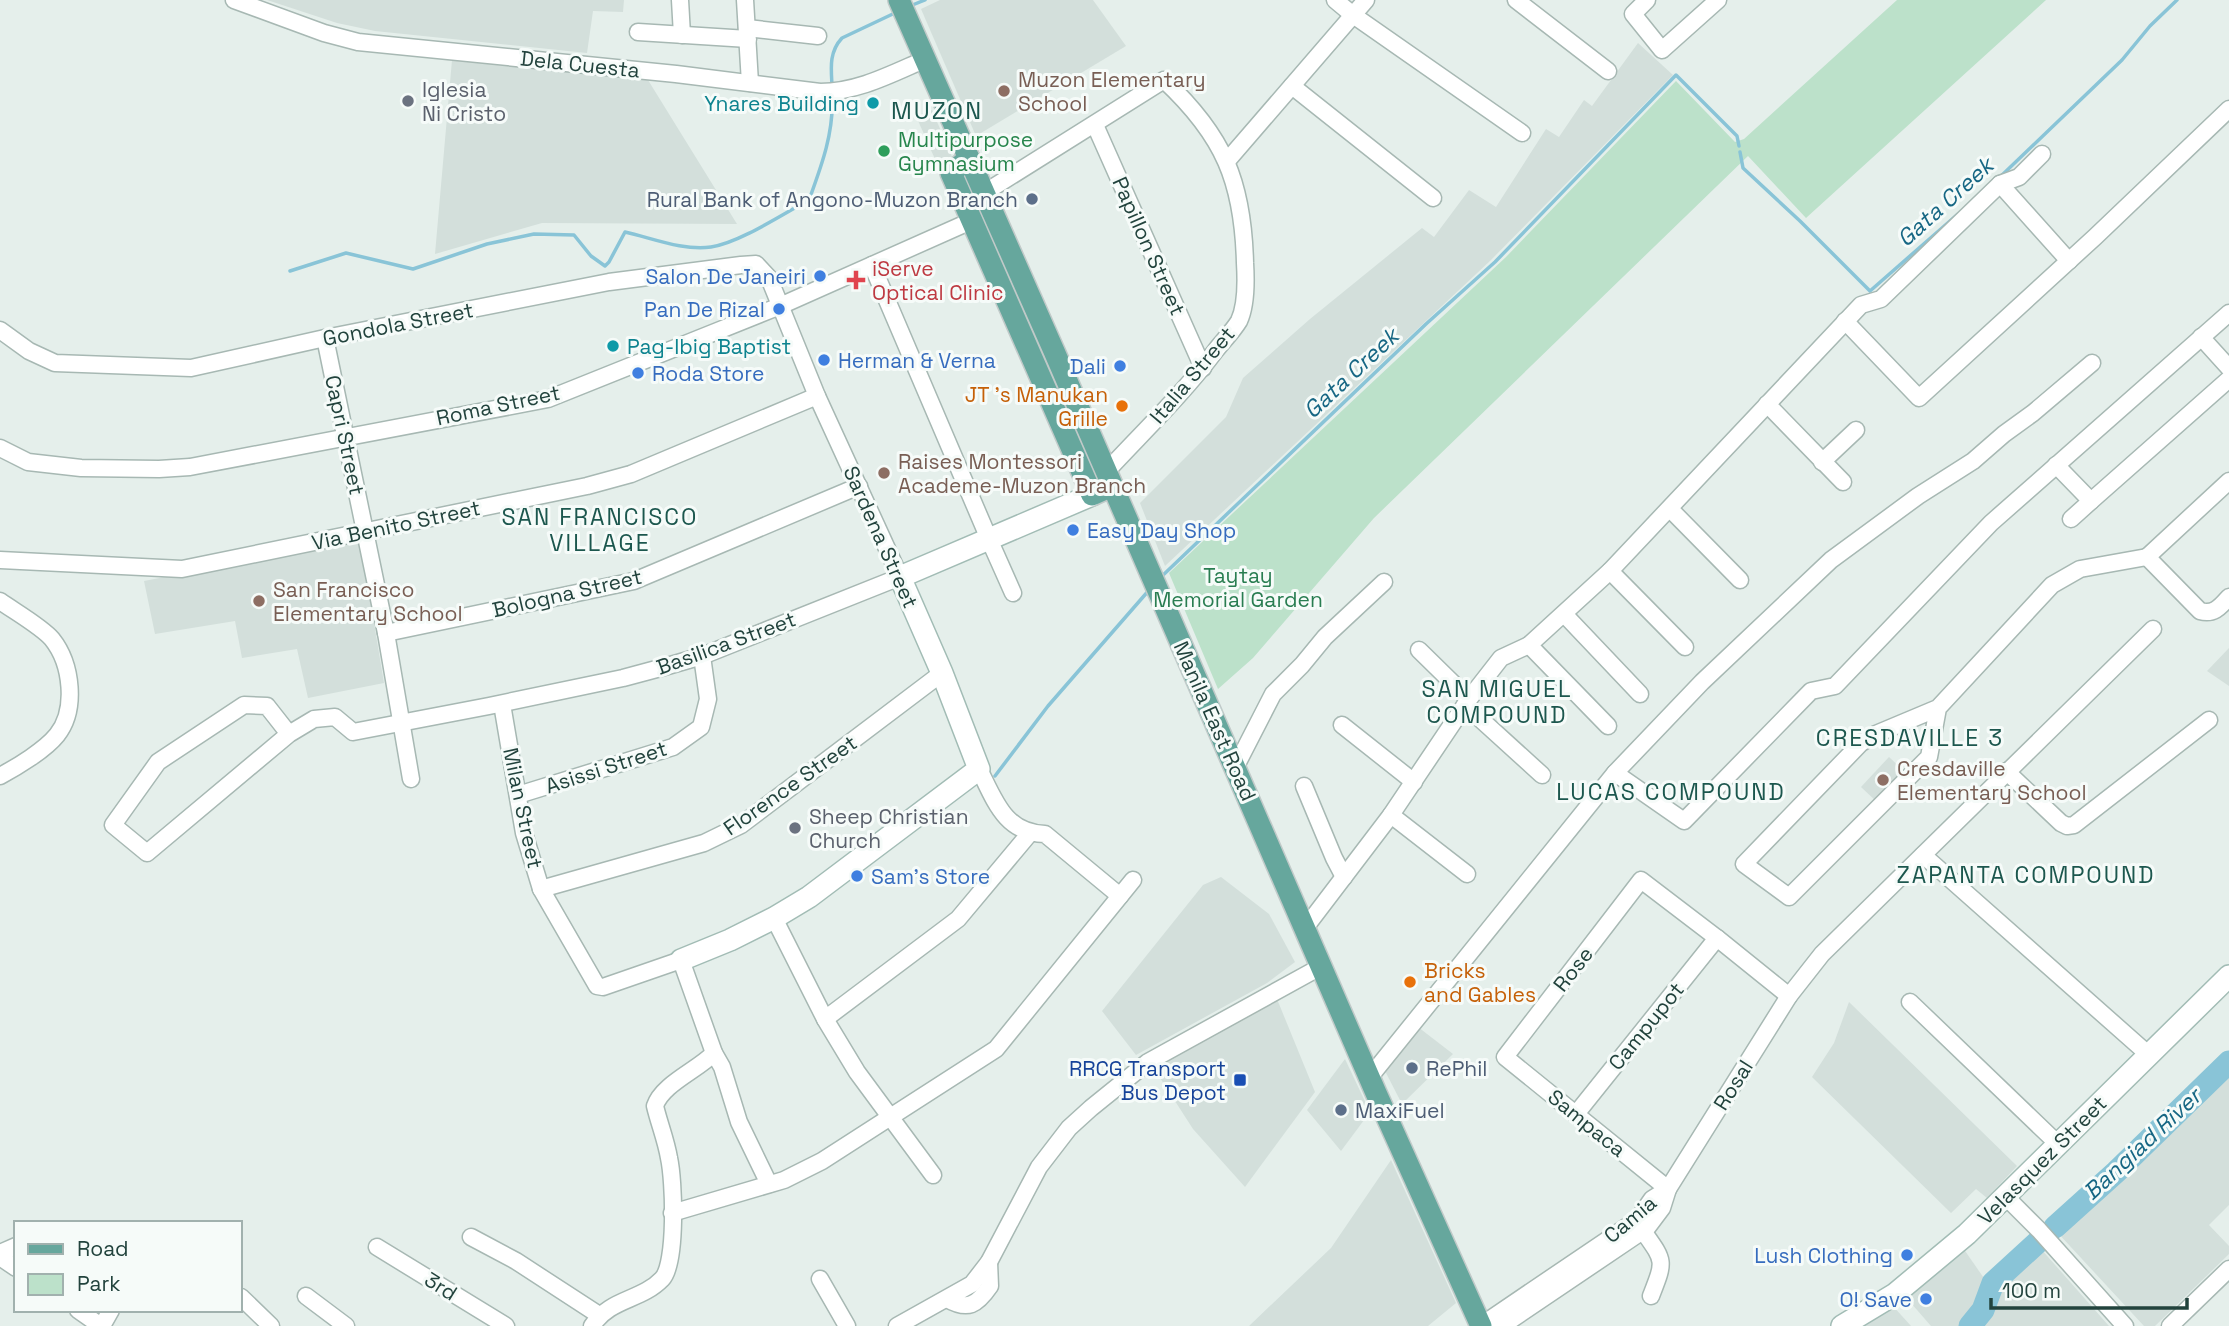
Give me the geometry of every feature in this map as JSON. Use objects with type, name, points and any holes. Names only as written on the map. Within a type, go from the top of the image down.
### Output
[{"type":"main road","name":"Manila East Road","points":[[902,8],[1054,351],[1103,485],[1155,585],[1480,1326]]},
{"type":"main road","points":[[969,158],[951,173],[1032,360],[1103,485]]},
{"type":"main road","points":[[971,221],[988,203]]},
{"type":"main road","points":[[1032,360],[1054,351]]},
{"type":"street","name":"Dela Cuesta","points":[[234,0],[324,33],[358,42],[676,74],[820,92],[838,92],[863,85],[926,59]]},
{"type":"street","points":[[680,0],[682,35]]},
{"type":"street","points":[[746,0],[750,83]]},
{"type":"street","points":[[1335,0],[1522,133]]},
{"type":"street","points":[[1227,161],[1366,0]]},
{"type":"street","points":[[1516,0],[1608,71]]},
{"type":"street","points":[[1647,0],[1633,13],[1662,50],[1718,0]]},
{"type":"street","points":[[638,32],[818,36]]},
{"type":"street","name":"Italia Street","points":[[988,203],[1095,125],[1164,80],[1214,135],[1227,161],[1237,192],[1245,244],[1246,282],[1239,320],[1203,368],[1103,485]]},
{"type":"street","points":[[1292,86],[1433,198]]},
{"type":"street","points":[[1845,321],[1919,398],[2070,261],[2229,109]]},
{"type":"street","name":"Papillon Street","points":[[1095,125],[1203,368]]},
{"type":"street","points":[[1306,928],[1391,815],[1467,702],[1501,658],[1529,645],[1610,570],[1861,305],[1881,299],[2000,184],[2019,177],[2042,154]]},
{"type":"street","points":[[2000,184],[2070,261]]},
{"type":"street","name":"Roma Street","points":[[0,448],[28,462],[81,468],[190,467],[548,398],[780,306],[971,221]]},
{"type":"street","name":"Gondola Street","points":[[0,330],[29,351],[55,363],[191,368],[325,338],[609,282],[741,264],[756,264],[769,278],[780,306]]},
{"type":"street","points":[[872,265],[1013,593]]},
{"type":"street","name":"Sardena Street","points":[[780,306],[817,396],[942,673],[979,769]]},
{"type":"street","points":[[1615,773],[1684,821],[1811,691],[1835,685],[1991,523],[2229,313]]},
{"type":"street","points":[[2202,337],[2229,368]]},
{"type":"street","name":"Capri Street","points":[[325,338],[386,633],[411,779]]},
{"type":"street","points":[[1369,1078],[1615,773],[1702,682],[1831,560],[1918,496],[1973,461],[2092,363]]},
{"type":"street","points":[[2071,519],[2229,379]]},
{"type":"street","name":"Via Benito Street","points":[[0,560],[182,569],[587,486],[631,474],[817,396]]},
{"type":"street","points":[[1767,404],[1843,482]]},
{"type":"street","points":[[1822,462],[1856,430]]},
{"type":"street","points":[[2056,465],[2091,501]]},
{"type":"street","points":[[1938,708],[1928,757],[1789,897],[1744,864],[1861,743],[1875,734],[1938,708],[2052,585],[2080,569],[2147,557],[2229,481]]},
{"type":"street","name":"Basilica Street","points":[[289,734],[314,719],[335,717],[353,732],[402,723],[623,678],[702,656],[900,578],[989,540],[1103,485]]},
{"type":"street","name":"Bologna Street","points":[[386,633],[634,580],[859,486]]},
{"type":"street","points":[[1670,509],[1741,580]]},
{"type":"street","points":[[2147,557],[2200,611],[2208,613],[2218,610],[2229,597]]},
{"type":"street","points":[[1610,570],[1685,647]]},
{"type":"street","points":[[1235,768],[1273,694],[1302,666],[1325,637],[1384,582]]},
{"type":"street","points":[[0,601],[51,637],[62,654],[68,673],[70,704],[57,734],[24,762],[1,771]]},
{"type":"street","points":[[1564,614],[1640,694]]},
{"type":"street","name":"Rosal","points":[[1668,1189],[1789,996],[1822,954],[2153,629]]},
{"type":"street","points":[[1529,645],[1608,726]]},
{"type":"street","points":[[1419,650],[1467,702],[1542,775]]},
{"type":"street","name":"Asissi Street","points":[[517,795],[673,747],[701,727],[708,699],[702,656]]},
{"type":"street","name":"Florence Street","points":[[541,889],[704,843],[741,825],[942,673]]},
{"type":"street","name":"Milan Street","points":[[502,704],[524,833],[541,889],[593,982],[603,987],[681,960]]},
{"type":"street","points":[[244,705],[267,706],[289,734],[146,853],[113,825],[158,762],[244,705]]},
{"type":"street","points":[[2006,771],[2061,823],[2074,825],[2209,720]]},
{"type":"street","points":[[1342,725],[1414,782]]},
{"type":"street","points":[[769,1184],[738,1122],[722,1067],[714,1053],[681,960],[775,918],[809,897],[979,769],[1000,812],[1030,834],[1045,834],[1120,896]]},
{"type":"street","points":[[1304,786],[1344,877]]},
{"type":"street","points":[[1391,815],[1467,874]]},
{"type":"street","points":[[825,1019],[958,919],[1030,834]]},
{"type":"street","points":[[1923,855],[2149,1055]]},
{"type":"street","points":[[672,1213],[784,1180],[822,1161],[996,1049],[1133,880]]},
{"type":"street","name":"Rose","points":[[1504,1057],[1640,880],[1717,937]]},
{"type":"street","points":[[775,918],[825,1019],[857,1073],[933,1175]]},
{"type":"street","points":[[1717,937],[1789,996]]},
{"type":"street","name":"Campupot","points":[[1576,1114],[1717,937]]},
{"type":"street","points":[[897,1326],[916,1322],[972,1284],[989,1262],[1039,1167],[1069,1128],[1091,1108],[1148,1062],[1322,965]]},
{"type":"street","name":"Velasquez Street","points":[[1842,1326],[1895,1294],[1967,1234],[2229,976]]},
{"type":"street","points":[[1910,1002],[2058,1144]]},
{"type":"street","points":[[471,1237],[516,1261],[595,1321],[616,1303],[641,1293],[663,1279],[670,1266],[673,1190],[670,1158],[655,1106],[658,1098],[704,1064],[714,1053]]},
{"type":"street","name":"Sampaca","points":[[1504,1057],[1668,1189]]},
{"type":"street","name":"Camia","points":[[1502,1326],[1643,1231],[1661,1208],[1668,1189]]},
{"type":"street","name":"Camia","points":[[1480,1326],[1638,1219],[1651,1199],[1668,1189]]},
{"type":"street","points":[[2005,1196],[2125,1326]]},
{"type":"street","points":[[1643,1231],[1661,1256],[1662,1264],[1651,1296]]},
{"type":"street","name":"3rd","points":[[377,1247],[506,1326]]},
{"type":"street","points":[[0,1255],[14,1266]]},
{"type":"street","points":[[2170,1326],[2229,1269]]},
{"type":"street","points":[[820,1279],[847,1326]]},
{"type":"street","points":[[306,1296],[346,1326]]},
{"type":"street","points":[[242,1298],[271,1326]]},
{"type":"street","points":[[81,1312],[102,1326]]},
{"type":"shaded area","points":[[267,0],[624,0],[623,12],[593,11],[587,53],[375,31],[337,23]]},
{"type":"shaded area","name":"Muzon Elementary School","points":[[940,0],[1093,0],[1126,46],[976,136],[921,9]]},
{"type":"shaded area","points":[[1638,43],[1673,75],[1491,260],[1165,566],[1140,503],[1226,417],[1243,378],[1310,319],[1422,228],[1434,237],[1469,190],[1496,207],[1546,129],[1559,137],[1584,100],[1592,106]]},
{"type":"shaded area","points":[[452,60],[648,80],[737,224],[542,223],[435,254]]},
{"type":"shaded area","points":[[932,110],[953,159],[938,166],[916,116]]},
{"type":"shaded area","name":"San Francisco Elementary School","points":[[360,539],[384,683],[308,698],[297,649],[242,658],[235,621],[155,634],[144,581]]},
{"type":"shaded area","points":[[2229,648],[2229,686],[2207,671]]},
{"type":"shaded area","name":"Cresdaville Elementary School","points":[[1889,757],[1906,773],[1877,802],[1861,787]]},
{"type":"shaded area","points":[[1221,877],[1269,914],[1295,962],[1267,983],[1136,1055],[1102,1011],[1203,885]]},
{"type":"shaded area","points":[[1277,999],[1315,1092],[1245,1187],[1193,1129],[1153,1067]]},
{"type":"shaded area","points":[[1849,1002],[2017,1166],[1987,1198],[1976,1189],[1951,1213],[1812,1077],[1834,1043]]},
{"type":"shaded area","points":[[1418,1027],[1453,1054],[1402,1104],[1384,1069]]},
{"type":"shaded area","points":[[1345,1059],[1370,1112],[1341,1151],[1307,1110]]},
{"type":"shaded area","points":[[2229,1069],[2229,1205],[2209,1225],[2229,1246],[2229,1254],[2155,1326],[2144,1326],[2057,1232]]},
{"type":"shaded area","points":[[1391,1160],[1456,1303],[1428,1326],[1249,1326],[1331,1248]]},
{"type":"shaded area","points":[[1963,1248],[1988,1284],[1977,1310],[1965,1326],[1931,1326],[1904,1295]]},
{"type":"shaded area","points":[[2041,1249],[2109,1326],[1977,1326],[1991,1309],[1998,1288]]},
{"type":"shaded area","points":[[1892,1305],[1911,1326],[1858,1326]]},
{"type":"green space","name":"Taytay Memorial Garden","points":[[1897,0],[2046,0],[1806,218],[1748,156],[1374,518],[1253,658],[1218,689],[1169,573],[1506,257],[1676,81],[1735,142],[1744,139]]},
{"type":"waterway","points":[[910,6],[925,0]]},
{"type":"waterway","name":"Gata Creek","points":[[2000,177],[2122,60],[2150,26],[2177,0]]},
{"type":"waterway","points":[[832,85],[833,55],[842,38],[897,12]]},
{"type":"waterway","name":"Gata Creek","points":[[1160,578],[1426,324],[1495,262],[1676,75],[1737,136],[1739,146]]},
{"type":"waterway","points":[[290,271],[346,253],[413,269],[487,244],[534,234],[574,235],[591,256],[605,266],[625,232],[690,247],[722,244],[747,234],[809,200],[829,137],[832,97]]},
{"type":"waterway","name":"Gata Creek","points":[[1740,152],[1743,168],[1870,291],[1958,214]]},
{"type":"waterway","name":"Gata Creek","points":[[995,776],[1048,706],[1150,589]]},
{"type":"waterway","name":"Bangiad River","points":[[2055,1227],[2229,1062]]},
{"type":"waterway","name":"Bangiad River","points":[[1970,1326],[1983,1310],[1993,1283],[2040,1240]]},
{"type":"place","name":"Muzon Elementary School","points":[[1004,91]]},
{"type":"place","name":"Iglesia Ni Cristo","points":[[408,101]]},
{"type":"place","name":"Ynares Building","points":[[873,103]]},
{"type":"place","name":"Multipurpose Gymnasium","points":[[884,151]]},
{"type":"place","name":"Rural Bank of Angono-Muzon Branch","points":[[1032,199]]},
{"type":"place","name":"Salon De Janeiri","points":[[820,276]]},
{"type":"place","name":"iServe Optical Clinic","points":[[856,280]]},
{"type":"place","name":"Pan De Rizal","points":[[779,309]]},
{"type":"place","name":"Pag-Ibig Baptist","points":[[613,346]]},
{"type":"place","name":"Herman & Verna","points":[[824,360]]},
{"type":"place","name":"Dali","points":[[1120,366]]},
{"type":"place","name":"Roda Store","points":[[638,373]]},
{"type":"place","name":"JT 's Manukan Grille","points":[[1122,406]]},
{"type":"place","name":"Raises Montessori Academe-Muzon Branch","points":[[884,473]]},
{"type":"place","name":"Easy Day Shop","points":[[1073,530]]},
{"type":"place","name":"San Francisco Elementary School","points":[[259,601]]},
{"type":"place","name":"Cresdaville Elementary School","points":[[1883,780]]},
{"type":"place","name":"Sheep Christian Church","points":[[795,828]]},
{"type":"place","name":"Sam's Store","points":[[857,876]]},
{"type":"place","name":"Bricks and Gables","points":[[1410,982]]},
{"type":"place","name":"RePhil","points":[[1412,1068]]},
{"type":"place","name":"RRCG Transport Bus Depot","points":[[1240,1080]]},
{"type":"place","name":"MaxiFuel","points":[[1341,1110]]},
{"type":"place","name":"Lush Clothing","points":[[1907,1255]]},
{"type":"place","name":"O! Save","points":[[1926,1299]]},
{"type":"district","name":"MUZON","points":[[937,110]]},
{"type":"district","name":"SAN FRANCISCO VILLAGE","points":[[600,530]]},
{"type":"district","name":"SAN MIGUEL COMPOUND","points":[[1497,702]]},
{"type":"district","name":"CRESDAVILLE 3","points":[[1910,738]]},
{"type":"district","name":"LUCAS COMPOUND","points":[[1671,792]]},
{"type":"district","name":"ZAPANTA COMPOUND","points":[[2026,875]]}]
